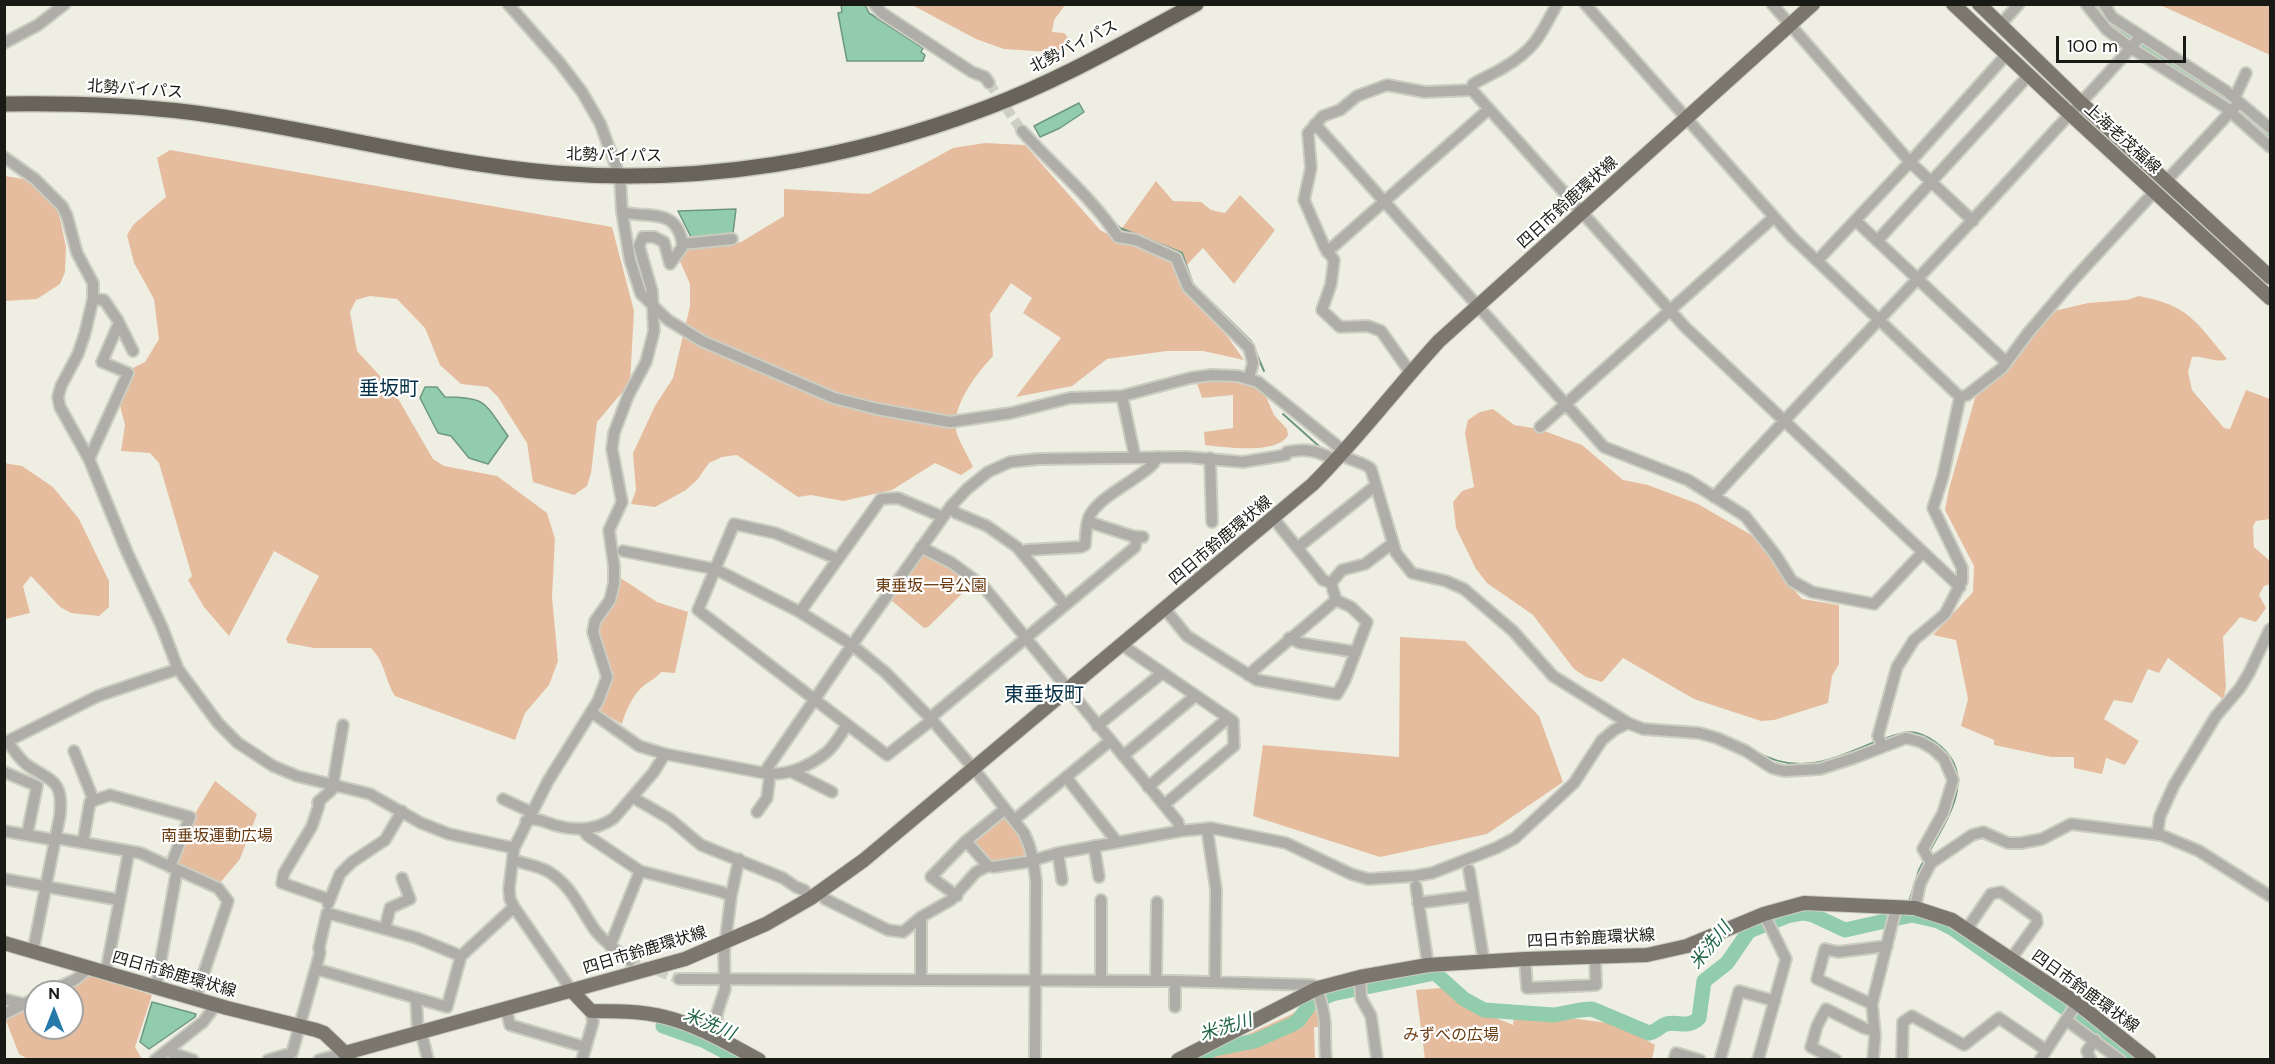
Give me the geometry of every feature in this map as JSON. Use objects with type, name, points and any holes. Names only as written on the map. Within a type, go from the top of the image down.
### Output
[{"type":"highway","name":"北勢バイパス","points":[[4,104],[96,104],[198,114],[427,156],[554,173],[620,177],[704,173],[825,156],[935,126],[988,107],[1041,84],[1196,4]]},
{"type":"main road","name":"四日市鈴鹿環状線","points":[[4,943],[216,1005],[300,1025],[324,1033],[349,1056],[419,1032],[685,959],[726,943],[818,899],[1274,519],[1341,456],[1410,372],[1439,341],[1813,4]]},
{"type":"main road","name":"上海老茂福線","points":[[1953,4],[2028,76],[2271,298]]},
{"type":"main road","name":"上海老茂福線","points":[[1979,4],[2080,102],[2271,277]]},
{"type":"main road","name":"四日市鈴鹿環状線","points":[[1178,1059],[1320,995],[1360,980],[1428,965],[1647,955],[1711,938],[1764,916],[1804,903],[1907,908],[1941,915],[1967,928],[2149,1059]]},
{"type":"main road","name":"四日市鈴鹿環状線","points":[[572,991],[591,1011]]},
{"type":"main road","points":[[591,1011],[636,1012],[667,1017],[716,1037],[759,1059]]},
{"type":"street","points":[[4,43],[38,25],[65,4]]},
{"type":"street","points":[[508,4],[560,63],[582,92],[600,123],[620,177],[622,212],[630,260],[641,294],[668,320],[702,341],[834,398],[877,409],[950,422],[1011,413],[1070,398],[1122,396],[1211,375],[1249,378],[1284,402],[1341,456],[1368,466],[1390,545],[1408,568],[1464,589],[1513,631],[1553,676],[1628,723],[1643,729],[1699,733],[1717,738],[1746,751],[1772,768],[1784,771],[1813,770],[1882,743],[1900,739],[1913,739],[1940,754],[1953,780],[1938,824],[1923,849],[1928,859]]},
{"type":"street","points":[[874,4],[882,13],[972,72],[985,77],[989,83]]},
{"type":"street","points":[[1472,90],[1473,84],[1523,55],[1541,37],[1557,4]]},
{"type":"street","points":[[1585,4],[1774,217],[1960,397]]},
{"type":"street","points":[[1772,4],[1910,161],[1973,221]]},
{"type":"street","points":[[2000,25],[2019,4]]},
{"type":"street","points":[[2086,4],[2103,26],[2131,47],[2235,105],[2271,128]]},
{"type":"street","points":[[2104,4],[2112,17],[2140,37],[2187,64],[2235,105],[2271,147]]},
{"type":"street","points":[[1714,497],[1973,221],[2140,37]]},
{"type":"street","points":[[1817,261],[2007,54]]},
{"type":"street","points":[[2166,181],[2235,105],[2246,73]]},
{"type":"street","points":[[1877,241],[2028,76]]},
{"type":"street","points":[[1410,372],[1381,332],[1368,326],[1340,327],[1323,314],[1322,306],[1331,285],[1334,260],[1327,252],[1304,200],[1311,168],[1308,133],[1323,116],[1340,110],[1357,96],[1387,85],[1425,92],[1472,90]]},
{"type":"street","points":[[1472,90],[1670,311],[1960,587]]},
{"type":"street","points":[[1327,252],[1489,109]]},
{"type":"street","points":[[1315,124],[1604,447],[1688,480],[1745,516],[1775,554],[1792,581],[1812,592],[1874,604],[1923,552]]},
{"type":"street","points":[[1022,131],[1068,175],[1118,237],[1136,240],[1176,258],[1188,287],[1249,348],[1253,363],[1249,378]]},
{"type":"street","points":[[4,157],[35,179],[62,206],[77,253],[93,283],[93,299],[78,354],[61,386],[58,397],[60,407],[89,459],[178,669],[218,723],[238,743],[254,755],[287,773],[370,794],[421,823],[449,834],[514,848]]},
{"type":"street","points":[[1960,397],[1967,395],[2002,368],[2067,287],[2155,191]]},
{"type":"street","points":[[572,991],[514,907],[509,889],[514,848],[548,781],[601,694],[606,677],[605,668],[594,640],[593,628],[614,589],[614,566],[609,530],[622,502],[612,449],[614,434],[628,396],[646,362],[654,331],[652,291],[639,246],[643,237],[654,237],[664,242],[670,264],[678,253],[680,232],[672,221],[622,212]]},
{"type":"street","points":[[1540,426],[1774,217]]},
{"type":"street","points":[[1856,221],[2006,362]]},
{"type":"street","points":[[678,253],[732,239]]},
{"type":"street","points":[[93,299],[104,300],[133,351]]},
{"type":"street","points":[[89,459],[128,373],[102,362],[119,323]]},
{"type":"street","points":[[1122,396],[1136,457]]},
{"type":"street","points":[[1882,743],[1897,667],[1914,640],[1945,614],[1962,581],[1962,568],[1933,508],[1943,476],[1960,397]]},
{"type":"street","points":[[757,812],[767,798],[767,773],[814,700],[951,506],[975,481],[1010,462],[1038,459],[1158,457],[1243,462],[1286,455],[1287,452],[1303,449],[1328,456],[1341,456]]},
{"type":"street","points":[[1022,553],[1027,550],[1085,545],[1091,512],[1128,481],[1155,463],[1158,457]]},
{"type":"street","points":[[1210,459],[1212,522]]},
{"type":"street","points":[[1297,548],[1375,486]]},
{"type":"street","points":[[800,612],[881,499],[898,498],[943,517]]},
{"type":"street","points":[[951,506],[956,513],[998,533],[1022,553],[1065,605]]},
{"type":"street","points":[[1274,519],[1323,580],[1331,583]]},
{"type":"street","points":[[838,559],[775,534],[735,524],[698,610],[887,755],[1135,547],[1140,537],[1089,522]]},
{"type":"street","points":[[1331,583],[1342,570],[1365,564],[1390,545]]},
{"type":"street","points":[[921,548],[952,563],[979,581],[1178,822],[1180,831]]},
{"type":"street","points":[[623,552],[715,569],[800,612],[852,645],[886,673],[931,719],[974,769],[1030,844],[1034,860],[1036,880],[1035,1059]]},
{"type":"street","points":[[1165,609],[1187,636],[1257,680],[1337,694],[1345,680],[1367,622],[1351,608],[1336,600],[1331,583]]},
{"type":"street","points":[[1248,675],[1336,600]]},
{"type":"street","points":[[2157,835],[2160,816],[2174,785],[2216,716],[2240,688],[2271,629]]},
{"type":"street","points":[[1289,638],[1300,643],[1356,652]]},
{"type":"street","points":[[1122,645],[1161,674],[1233,721],[1234,746],[1164,805]]},
{"type":"street","points":[[33,951],[60,808],[57,787],[47,776],[23,761],[6,742],[98,696],[178,669]]},
{"type":"street","points":[[1097,726],[1161,674]]},
{"type":"street","points":[[1123,756],[1195,696]]},
{"type":"street","points":[[591,712],[639,746],[665,754],[767,773],[792,772],[826,753],[847,725]]},
{"type":"street","points":[[1148,786],[1228,718]]},
{"type":"street","points":[[632,797],[670,819],[701,845],[783,878],[818,899],[893,932],[903,932],[921,917],[957,896],[976,872],[988,866],[1034,860],[1058,853],[1180,831],[1207,829],[1248,834],[1286,843],[1351,874],[1368,879],[1432,873],[1496,848],[1515,838],[1574,783],[1602,740],[1614,730],[1628,723]]},
{"type":"street","points":[[328,899],[282,883],[284,873],[312,826],[318,802],[335,785],[338,746],[343,726]]},
{"type":"street","points":[[1014,820],[1110,741]]},
{"type":"street","points":[[74,752],[94,801]]},
{"type":"street","points":[[503,799],[529,816],[561,827],[582,829],[607,823],[632,797],[665,754]]},
{"type":"street","points":[[4,772],[37,786],[27,835]]},
{"type":"street","points":[[792,772],[832,792]]},
{"type":"street","points":[[1065,777],[1117,842]]},
{"type":"street","points":[[83,842],[90,802],[110,795],[189,817],[174,869],[156,987]]},
{"type":"street","points":[[957,896],[931,877],[966,841],[1005,809]]},
{"type":"street","points":[[268,1059],[292,1053],[316,969],[328,899],[340,874],[352,861],[385,840],[402,811]]},
{"type":"street","points":[[1873,1059],[1872,1004],[1892,926],[1907,908],[1920,884],[1928,859],[1972,835],[1983,832],[2013,844],[2042,838],[2071,824],[2157,835],[2199,851],[2271,896]]},
{"type":"street","points":[[582,829],[588,836],[640,871],[731,896]]},
{"type":"street","points":[[1207,829],[1216,889],[1215,982]]},
{"type":"street","points":[[4,831],[140,853],[218,888],[228,902],[195,999]]},
{"type":"street","points":[[966,841],[988,866]]},
{"type":"street","points":[[1094,846],[1100,877]]},
{"type":"street","points":[[106,972],[129,851]]},
{"type":"street","points":[[1058,853],[1062,880]]},
{"type":"street","points":[[513,860],[546,870],[561,881],[595,929],[610,946],[630,960]]},
{"type":"street","points":[[716,1037],[717,1013],[725,989],[724,953],[731,896],[739,860]]},
{"type":"street","points":[[1469,870],[1484,962]]},
{"type":"street","points":[[610,946],[640,871]]},
{"type":"street","points":[[385,929],[390,908],[410,899],[402,878]]},
{"type":"street","points":[[4,879],[120,900]]},
{"type":"street","points":[[1416,886],[1428,965]]},
{"type":"street","points":[[1967,928],[1991,894],[2001,892],[2036,917],[2037,923],[2011,959]]},
{"type":"street","points":[[1418,903],[1473,896]]},
{"type":"street","points":[[1101,900],[1101,981]]},
{"type":"street","points":[[1156,902],[1156,981]]},
{"type":"street","points":[[316,969],[447,1007],[461,956],[514,907]]},
{"type":"street","points":[[327,913],[417,938],[461,956]]},
{"type":"street","points":[[1758,1059],[1786,959],[1764,916]]},
{"type":"street","points":[[921,917],[921,980]]},
{"type":"street","points":[[1872,1004],[1817,979],[1825,950],[1838,952],[1887,946]]},
{"type":"street","points":[[1525,959],[1527,988],[1596,985],[1595,957]]},
{"type":"street","points":[[74,980],[89,968]]},
{"type":"street","points":[[679,979],[1156,981],[1175,985],[1215,982],[1312,985],[1320,995],[1325,1027],[1323,1038],[1326,1059]]},
{"type":"street","points":[[1360,980],[1361,998],[1371,1016],[1377,1059]]},
{"type":"street","points":[[1175,985],[1175,1007]]},
{"type":"street","points":[[1720,1059],[1739,991],[1774,1001]]},
{"type":"street","points":[[417,998],[419,1032],[428,1059]]},
{"type":"street","points":[[4,999],[24,1004]]},
{"type":"street","points":[[4,1014],[24,1004]]},
{"type":"street","points":[[155,1059],[203,1022],[216,1005]]},
{"type":"street","points":[[1902,1059],[1903,1022],[1912,1016],[1964,1045],[1999,1018],[2043,1055],[2076,1005]]},
{"type":"street","points":[[506,1008],[510,1025],[585,1047]]},
{"type":"street","points":[[1836,1059],[1811,1047],[1817,1026],[1826,1009],[1874,1031]]},
{"type":"street","points":[[582,1059],[593,1022],[591,1011]]},
{"type":"street","points":[[2066,1019],[2121,1059]]},
{"type":"street","points":[[2091,1059],[2086,1051],[2095,1040]]},
{"type":"street","points":[[166,1051],[193,1059]]},
{"type":"street","points":[[1674,1059],[1676,1053],[1700,1059]]},
{"type":"street","points":[[319,1059],[349,1056]]},
{"type":"green space","points":[[912,5],[1065,5],[1054,20],[1052,32],[1064,33],[1072,42],[1064,53],[1004,49],[976,39]]},
{"type":"green space","points":[[2160,5],[2270,5],[2270,55]]},
{"type":"green space","points":[[985,143],[1025,145],[1100,230],[1115,238],[1156,181],[1173,201],[1201,202],[1211,210],[1225,213],[1240,195],[1275,230],[1234,284],[1203,248],[1181,271],[1244,360],[1203,351],[1167,351],[1107,359],[1072,386],[1016,397],[1061,338],[1023,313],[1032,298],[1011,283],[990,314],[993,356],[972,381],[957,413],[957,434],[973,467],[961,475],[935,463],[892,490],[843,501],[811,495],[798,497],[737,455],[722,457],[709,463],[697,480],[686,490],[655,507],[631,504],[636,490],[633,453],[655,406],[673,378],[690,306],[690,284],[679,259],[687,247],[741,242],[784,216],[784,189],[869,194],[953,148]]},
{"type":"green space","points":[[170,150],[612,227],[634,311],[630,383],[597,422],[591,473],[587,486],[574,495],[533,482],[527,443],[498,397],[488,387],[461,384],[440,365],[425,328],[397,299],[370,296],[356,300],[350,312],[357,351],[393,390],[433,459],[444,466],[497,476],[547,513],[555,539],[552,597],[558,661],[549,685],[525,713],[515,740],[395,696],[380,660],[371,648],[314,648],[288,643],[286,639],[319,576],[274,551],[229,636],[204,607],[188,580],[192,576],[159,463],[150,453],[121,451],[125,425],[115,386],[121,374],[145,362],[159,339],[154,299],[134,263],[127,235],[134,224],[166,197],[157,158]]},
{"type":"green space","points":[[5,176],[29,180],[58,209],[66,247],[65,272],[60,284],[37,299],[5,301]]},
{"type":"green space","points":[[2139,296],[2170,305],[2190,317],[2227,359],[2219,361],[2192,357],[2188,372],[2192,390],[2224,428],[2230,429],[2246,390],[2270,399],[2270,519],[2256,521],[2253,526],[2254,547],[2270,561],[2270,584],[2264,586],[2259,595],[2266,608],[2256,622],[2240,617],[2223,637],[2226,688],[2223,699],[2168,658],[2159,673],[2148,669],[2132,703],[2114,700],[2104,719],[2139,741],[2125,765],[2106,758],[2102,774],[2074,768],[2074,757],[2051,757],[1994,745],[1994,740],[1961,726],[1968,699],[1956,640],[1933,635],[1973,592],[1974,566],[1945,510],[1975,398],[2006,368],[2050,312],[2088,303],[2127,300]]},
{"type":"green space","points":[[1227,380],[1244,385],[1261,385],[1274,415],[1287,429],[1288,435],[1282,441],[1274,445],[1250,448],[1205,445],[1204,432],[1233,428],[1233,395],[1202,398],[1197,383]]},
{"type":"green space","points":[[1493,409],[1514,425],[1539,429],[1582,445],[1623,480],[1648,485],[1698,504],[1765,543],[1785,579],[1802,599],[1839,605],[1839,664],[1832,676],[1828,703],[1774,720],[1761,721],[1694,699],[1623,658],[1602,682],[1586,677],[1574,669],[1533,615],[1487,583],[1476,569],[1456,528],[1453,502],[1462,491],[1474,487],[1465,433],[1468,420],[1480,412]]},
{"type":"green space","points":[[4,463],[22,466],[53,487],[79,519],[109,581],[109,607],[99,616],[71,613],[60,607],[31,576],[23,586],[30,613],[5,619]]},
{"type":"green space","name":"東垂坂一号公園","points":[[925,553],[972,581],[971,585],[928,627],[924,628],[891,600],[891,596],[921,554]]},
{"type":"green space","points":[[619,577],[657,602],[688,612],[675,673],[661,672],[641,688],[629,705],[622,724],[600,711],[612,673],[599,643],[599,627],[602,617],[616,599]]},
{"type":"green space","points":[[1400,637],[1465,641],[1539,716],[1563,782],[1487,834],[1380,857],[1253,816],[1263,745],[1399,757]]},
{"type":"green space","name":"南垂坂運動広場","points":[[215,781],[257,814],[240,859],[219,884],[179,866],[177,859],[194,815]]},
{"type":"green space","points":[[1001,816],[1006,816],[1020,835],[1027,855],[1025,859],[993,864],[972,843],[973,839]]},
{"type":"green space","points":[[91,976],[152,995],[135,1047],[142,1059],[28,1059],[19,1054],[5,1018],[24,1009],[24,1040],[84,1040],[83,980]]},
{"type":"green space","name":"みずべの広場","points":[[1441,988],[1484,1013],[1513,1025],[1514,1016],[1577,1019],[1640,1027],[1639,1036],[1655,1045],[1652,1059],[1425,1059],[1416,990]]},
{"type":"green space","points":[[1306,1000],[1313,1011],[1321,1011],[1323,1027],[1314,1027],[1315,1059],[1185,1060],[1212,1046],[1240,1038],[1292,1014]]},
{"type":"shaded area","points":[[841,5],[865,5],[869,13],[923,48],[921,52],[925,55],[923,61],[847,61],[838,13],[842,12]]},
{"type":"shaded area","points":[[1079,103],[1084,112],[1060,128],[1040,137],[1034,126]]},
{"type":"shaded area","points":[[736,209],[733,233],[691,237],[678,211]]},
{"type":"shaded area","points":[[425,387],[437,387],[445,397],[470,398],[484,404],[489,409],[508,436],[488,464],[469,458],[451,436],[438,433],[420,398]]},
{"type":"shaded area","points":[[152,1002],[196,1014],[195,1017],[149,1049],[140,1042]]},
{"type":"waterway","points":[[2096,4],[2112,28],[2231,104],[2270,138]]},
{"type":"waterway","points":[[1049,152],[1085,188]]},
{"type":"waterway","points":[[1114,222],[1120,228],[1137,235]]},
{"type":"waterway","points":[[1143,237],[1182,253],[1193,284],[1251,341],[1264,371]]},
{"type":"waterway","points":[[1283,414],[1321,448]]},
{"type":"waterway","points":[[1380,516],[1385,534]]},
{"type":"waterway","points":[[1427,571],[1447,576]]},
{"type":"waterway","points":[[1641,723],[1656,725]]},
{"type":"waterway","points":[[1884,739],[1910,732],[1922,734],[1948,754],[1955,767],[1958,781],[1956,795],[1945,824],[1929,852]]},
{"type":"waterway","points":[[1721,734],[1743,744]]},
{"type":"waterway","points":[[1753,750],[1785,763],[1800,764],[1829,760],[1875,742]]},
{"type":"waterway","points":[[1909,902],[1925,859]]},
{"type":"waterway","name":"米洗川","points":[[1198,1057],[1214,1049],[1255,1041],[1291,1025],[1298,1021],[1311,1003],[1332,994],[1435,973],[1464,999],[1484,1010],[1554,1015],[1592,1009],[1649,1033],[1666,1024],[1687,1024],[1699,1018],[1704,981],[1727,963],[1749,931],[1787,916],[1803,913],[1813,915],[1845,930],[1912,915],[1938,921],[1952,928],[2107,1038],[2133,1060]]},
{"type":"waterway","points":[[1046,986],[1172,987]]},
{"type":"waterway","points":[[1177,987],[1202,987]]},
{"type":"waterway","name":"米洗川","points":[[663,1026],[705,1041],[741,1060]]},
{"type":"tunnel","points":[[989,83],[1022,131]]},
{"type":"tunnel","points":[[630,961],[679,979]]},
{"type":"district","name":"垂坂町","points":[[389,390]]},
{"type":"district","name":"東垂坂町","points":[[1044,696]]}]
